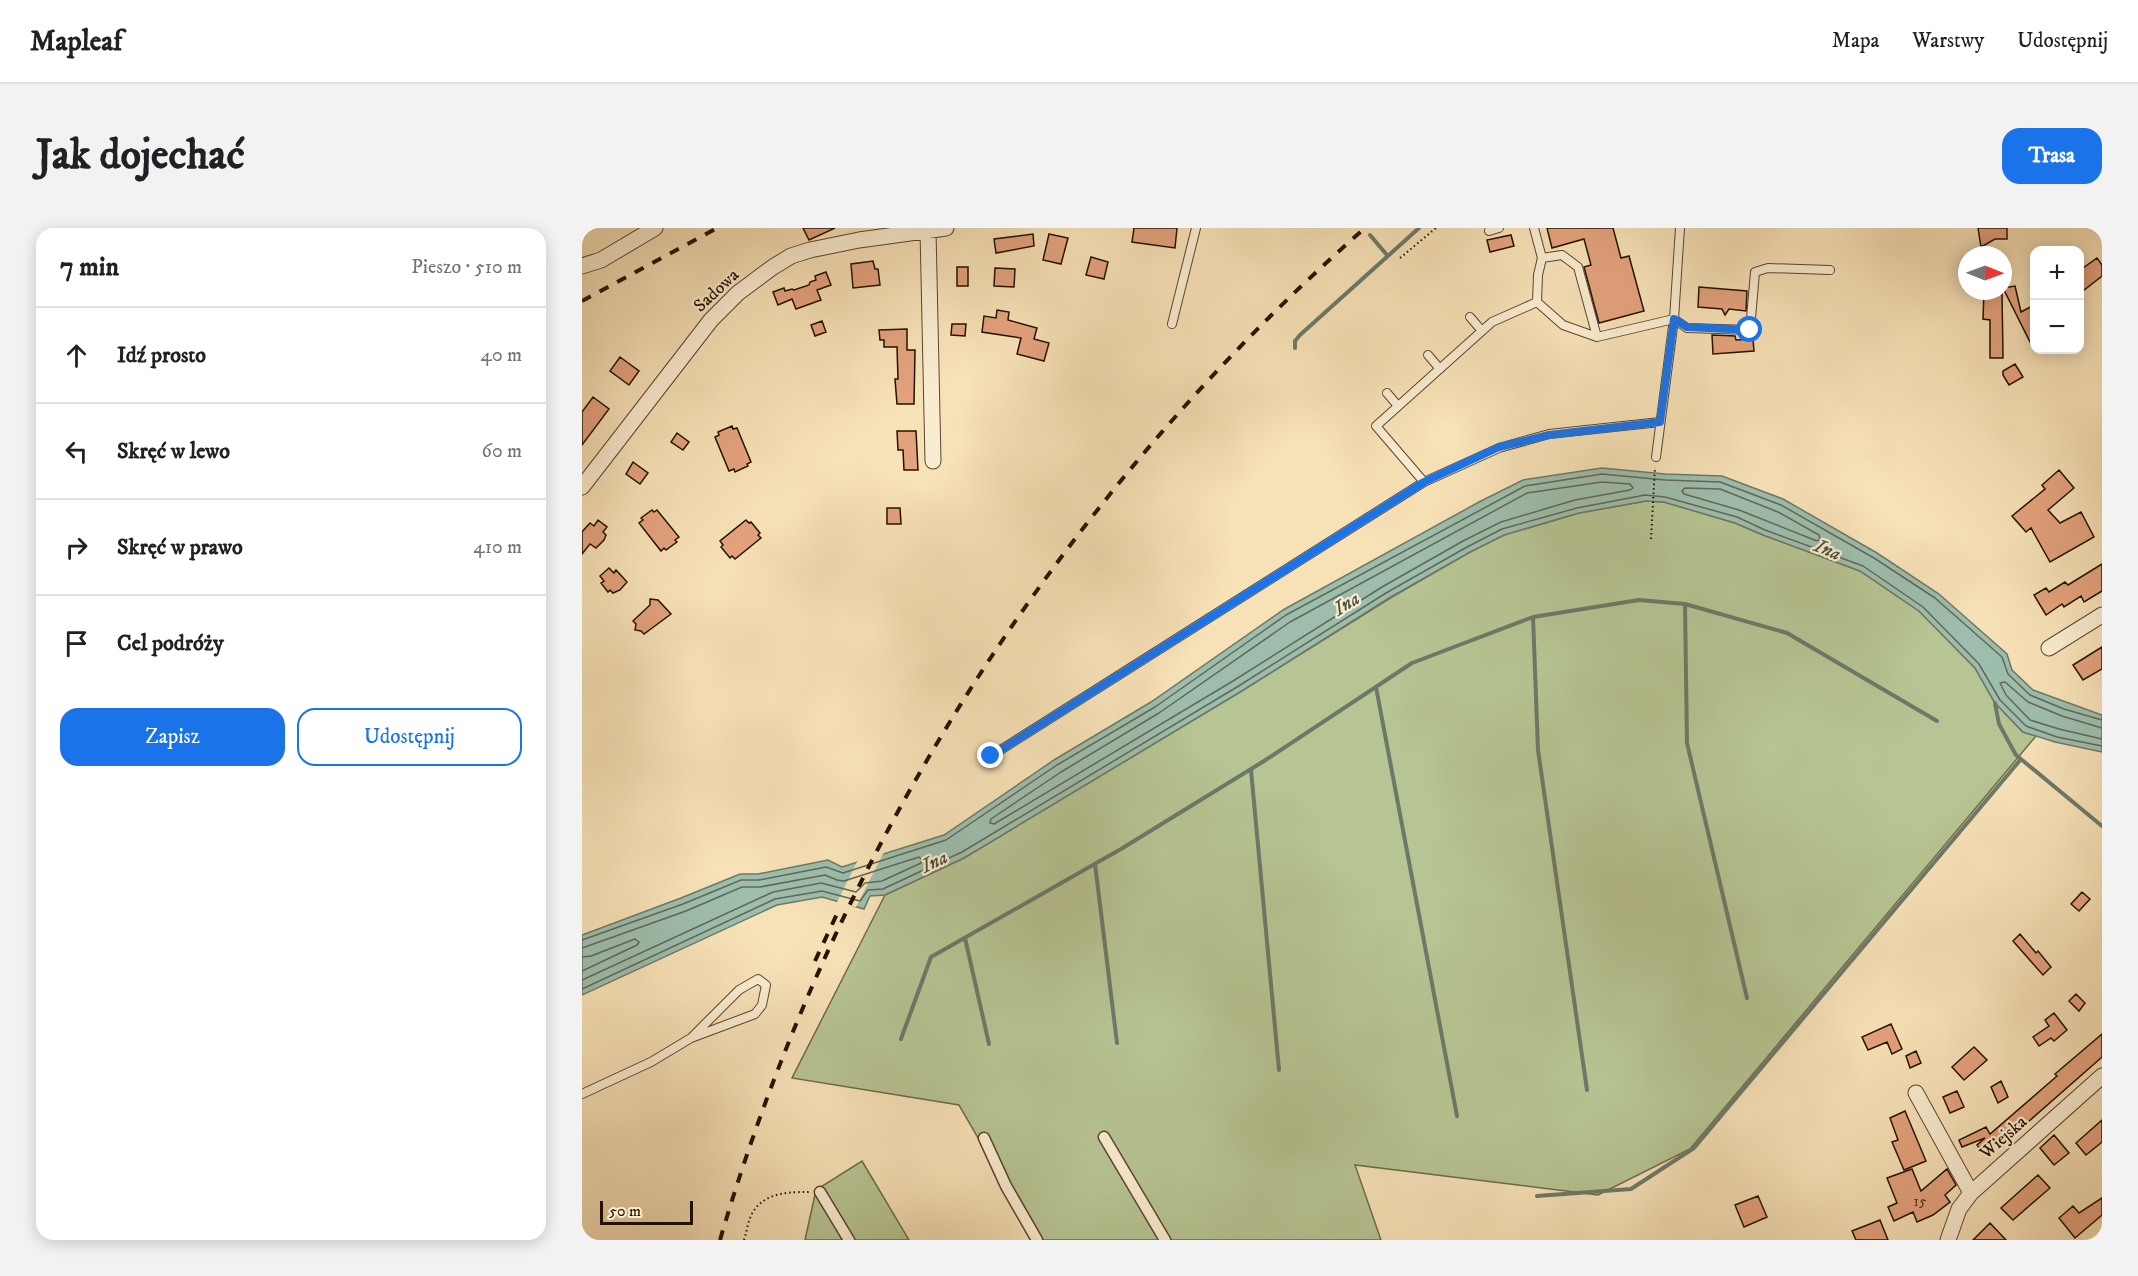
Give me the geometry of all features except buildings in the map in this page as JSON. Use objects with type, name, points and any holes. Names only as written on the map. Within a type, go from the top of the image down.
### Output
[{"type":"street","points":[[582,266],[601,260],[655,228]]},
{"type":"street","name":"Sadowa","points":[[582,487],[711,320],[738,293],[772,267],[791,256],[810,250],[859,240],[946,228]]},
{"type":"street","points":[[928,230],[933,461]]},
{"type":"street","points":[[2049,648],[2102,615]]},
{"type":"street","name":"Wiejska","points":[[1951,1237],[1959,1209],[1971,1192],[2102,1076]]},
{"type":"street","points":[[1916,1093],[1971,1192]]},
{"type":"street","points":[[1104,1137],[1165,1240]]},
{"type":"street","points":[[984,1138],[1006,1186],[1037,1240]]},
{"type":"street","points":[[820,1192],[849,1240]]},
{"type":"lane","points":[[1172,324],[1196,228]]},
{"type":"lane","points":[[1489,231],[1499,228]]},
{"type":"lane","points":[[1534,228],[1542,258],[1538,275],[1538,302],[1563,325],[1597,337],[1674,319],[1687,327],[1750,330],[1755,272],[1768,268],[1830,270]]},
{"type":"lane","points":[[1656,457],[1674,319],[1680,228]]},
{"type":"lane","points":[[1542,258],[1562,255],[1578,267],[1597,337]]},
{"type":"lane","points":[[1424,482],[1376,426],[1492,322],[1538,302]]},
{"type":"lane","points":[[1470,317],[1482,331]]},
{"type":"lane","points":[[1428,355],[1440,369]]},
{"type":"lane","points":[[1387,393],[1398,406]]},
{"type":"lane","points":[[991,756],[1424,482],[1499,447],[1549,435],[1660,422]]},
{"type":"lane","points":[[582,1094],[651,1062],[692,1038],[755,1014],[762,1005],[766,985],[758,979],[739,990],[692,1038]]},
{"type":"path","points":[[1400,258],[1436,228]]},
{"type":"path","points":[[1651,539],[1656,457]]},
{"type":"path","points":[[744,1240],[752,1213],[761,1203],[776,1195],[820,1192]]},
{"type":"green space","points":[[1646,501],[1664,502],[1735,523],[1860,571],[1919,611],[1975,668],[1995,703],[2023,732],[2036,736],[1690,1149],[1598,1195],[1355,1165],[1381,1240],[1037,1240],[959,1105],[792,1078],[885,895],[964,858],[1240,692],[1392,597],[1470,552],[1504,535],[1579,513]]},
{"type":"green space","points":[[862,1161],[909,1240],[805,1240],[816,1190]]},
{"type":"water","name":"Ina","points":[[1602,468],[1722,476],[1783,499],[1877,553],[1939,594],[2007,654],[2012,670],[2033,690],[2102,715],[2102,752],[2055,742],[2023,732],[1995,703],[1975,668],[1919,611],[1860,571],[1735,523],[1664,502],[1646,501],[1579,513],[1504,535],[1470,552],[1389,598],[1240,692],[964,858],[885,895],[870,896],[864,909],[822,897],[777,905],[582,995],[582,935],[740,874],[758,874],[828,860],[842,867],[944,835],[1054,760],[1151,702],[1283,610],[1523,480]]},
{"type":"pier","points":[[884,852],[856,907],[836,904],[858,860]]},
{"type":"waterway","points":[[1295,348],[1295,341],[1300,335],[1419,228]]},
{"type":"waterway","points":[[1370,235],[1387,255]]},
{"type":"waterway","points":[[901,1039],[931,957],[1121,849],[1264,761],[1412,663],[1533,617],[1639,600],[1685,604],[1787,633],[1937,721]]},
{"type":"waterway","points":[[1685,604],[1687,743],[1747,998]]},
{"type":"waterway","points":[[1533,617],[1538,750],[1587,1090]]},
{"type":"waterway","points":[[1376,687],[1457,1116]]},
{"type":"waterway","points":[[1995,703],[1999,724],[2016,755],[2102,826]]},
{"type":"waterway","points":[[1537,1196],[1631,1189],[1694,1148],[2021,759]]},
{"type":"waterway","points":[[1251,770],[1279,1070]]},
{"type":"waterway","points":[[1095,864],[1117,1043]]},
{"type":"waterway","points":[[965,938],[989,1044]]},
{"type":"railway","points":[[582,301],[717,228]]},
{"type":"railway","points":[[720,1240],[768,1096],[826,955],[894,819],[971,688],[1057,563],[1152,444],[1254,332],[1365,228]]},
{"type":"railway","points":[[815,961],[837,914]]},
{"type":"route","points":[[991,756],[1424,482],[1499,447],[1549,435],[1660,422],[1674,319],[1687,327],[1750,330]]}]
